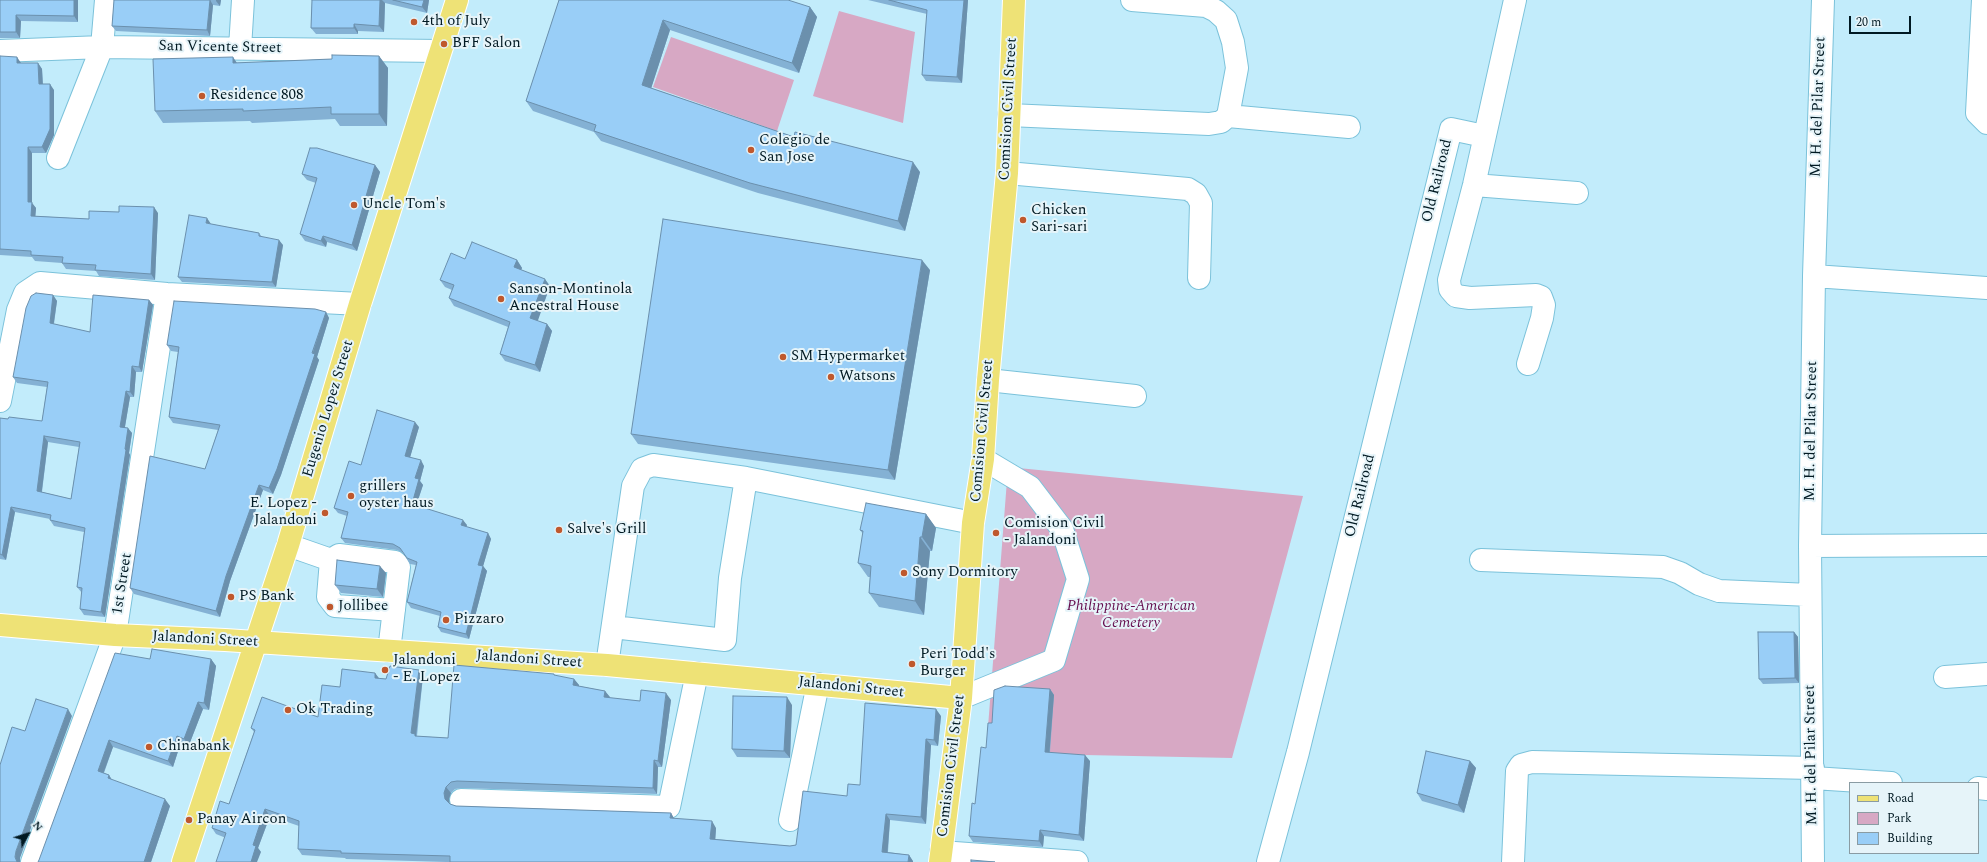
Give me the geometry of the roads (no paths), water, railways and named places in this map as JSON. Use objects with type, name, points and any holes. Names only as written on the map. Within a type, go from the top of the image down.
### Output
[{"type":"main road","name":"Eugenio Lopez Street","points":[[183,862],[254,643],[288,545],[360,304],[457,0]]},
{"type":"main road","name":"Comision Civil Street","points":[[941,857],[961,698],[973,523],[983,459],[988,380],[1007,173],[1014,0]]},
{"type":"main road","name":"Jalandoni Street","points":[[0,625],[115,635],[607,665],[961,698]]},
{"type":"street","points":[[58,158],[102,47],[106,0]]},
{"type":"street","points":[[240,48],[243,0]]},
{"type":"street","points":[[1009,115],[1209,124],[1221,122],[1228,116],[1236,68],[1233,42],[1226,20],[1216,11],[1206,6],[1132,0]]},
{"type":"street","points":[[1515,0],[1474,185],[1449,280],[1450,289],[1456,296],[1470,298],[1536,294],[1541,297],[1544,305],[1542,318],[1528,364]]},
{"type":"street","name":"M. H. del Pilar Street","points":[[1813,862],[1810,546],[1814,276],[1823,0]]},
{"type":"street","points":[[1983,0],[1977,113],[1987,123]]},
{"type":"street","name":"San Vicente Street","points":[[0,51],[102,47],[440,51]]},
{"type":"street","points":[[1228,116],[1349,127]]},
{"type":"street","name":"Old Railroad","points":[[1268,862],[1298,752],[1451,129],[1484,136]]},
{"type":"street","points":[[1007,173],[1188,189],[1196,194],[1201,203],[1200,278]]},
{"type":"street","points":[[1474,185],[1577,193]]},
{"type":"street","points":[[1814,276],[1987,288]]},
{"type":"street","points":[[0,401],[18,310],[25,293],[40,283],[167,294],[360,304]]},
{"type":"street","name":"1st Street","points":[[32,862],[115,635],[167,294]]},
{"type":"street","points":[[988,380],[1135,396]]},
{"type":"street","points":[[961,698],[1054,660],[1078,579],[1062,529],[1030,487],[983,459]]},
{"type":"street","points":[[607,665],[633,486],[642,469],[653,465],[746,478],[973,523]]},
{"type":"street","points":[[613,627],[725,640],[730,578],[746,478]]},
{"type":"street","points":[[288,545],[331,560]]},
{"type":"street","points":[[1810,546],[1987,545]]},
{"type":"street","points":[[389,651],[394,610],[399,568],[398,564],[394,562],[339,554],[331,560],[328,597],[334,606],[394,610]]},
{"type":"street","points":[[1481,560],[1663,567],[1680,573],[1699,584],[1719,591],[1810,595]]},
{"type":"street","points":[[461,800],[669,807],[697,673]]},
{"type":"street","points":[[1945,677],[1987,674]]},
{"type":"street","points":[[790,820],[818,684]]},
{"type":"street","points":[[1513,862],[1517,771],[1521,765],[1532,762],[1813,773],[1883,782]]},
{"type":"street","points":[[941,857],[1077,862]]},
{"type":"place","name":"4th of July","points":[[414,22]]},
{"type":"place","name":"BFF Salon","points":[[444,44]]},
{"type":"place","name":"Residence 808","points":[[202,96]]},
{"type":"place","name":"Colegio de San Jose","points":[[751,150]]},
{"type":"place","name":"Uncle Tom's","points":[[354,205]]},
{"type":"place","name":"Chicken Sari-sari","points":[[1023,220]]},
{"type":"place","name":"Sanson-Montinola Ancestral House","points":[[501,299]]},
{"type":"place","name":"SM Hypermarket","points":[[783,357]]},
{"type":"place","name":"Watsons","points":[[831,377]]},
{"type":"place","name":"grillers oyster haus","points":[[351,496]]},
{"type":"place","name":"E. Lopez - Jalandoni","points":[[325,513]]},
{"type":"place","name":"Salve's Grill","points":[[559,530]]},
{"type":"place","name":"Comision Civil - Jalandoni","points":[[996,533]]},
{"type":"place","name":"Sony Dormitory","points":[[904,573]]},
{"type":"place","name":"PS Bank","points":[[231,597]]},
{"type":"place","name":"Jollibee","points":[[330,607]]},
{"type":"place","name":"Pizzaro","points":[[446,620]]},
{"type":"place","name":"Peri Todd's Burger","points":[[912,664]]},
{"type":"place","name":"Jalandoni - E. Lopez","points":[[385,670]]},
{"type":"place","name":"Ok Trading","points":[[288,710]]},
{"type":"place","name":"Chinabank","points":[[149,747]]},
{"type":"place","name":"Panay Aircon","points":[[189,820]]},
{"type":"park label","name":"Philippine-American Cemetery","points":[[1131,616]]}]
